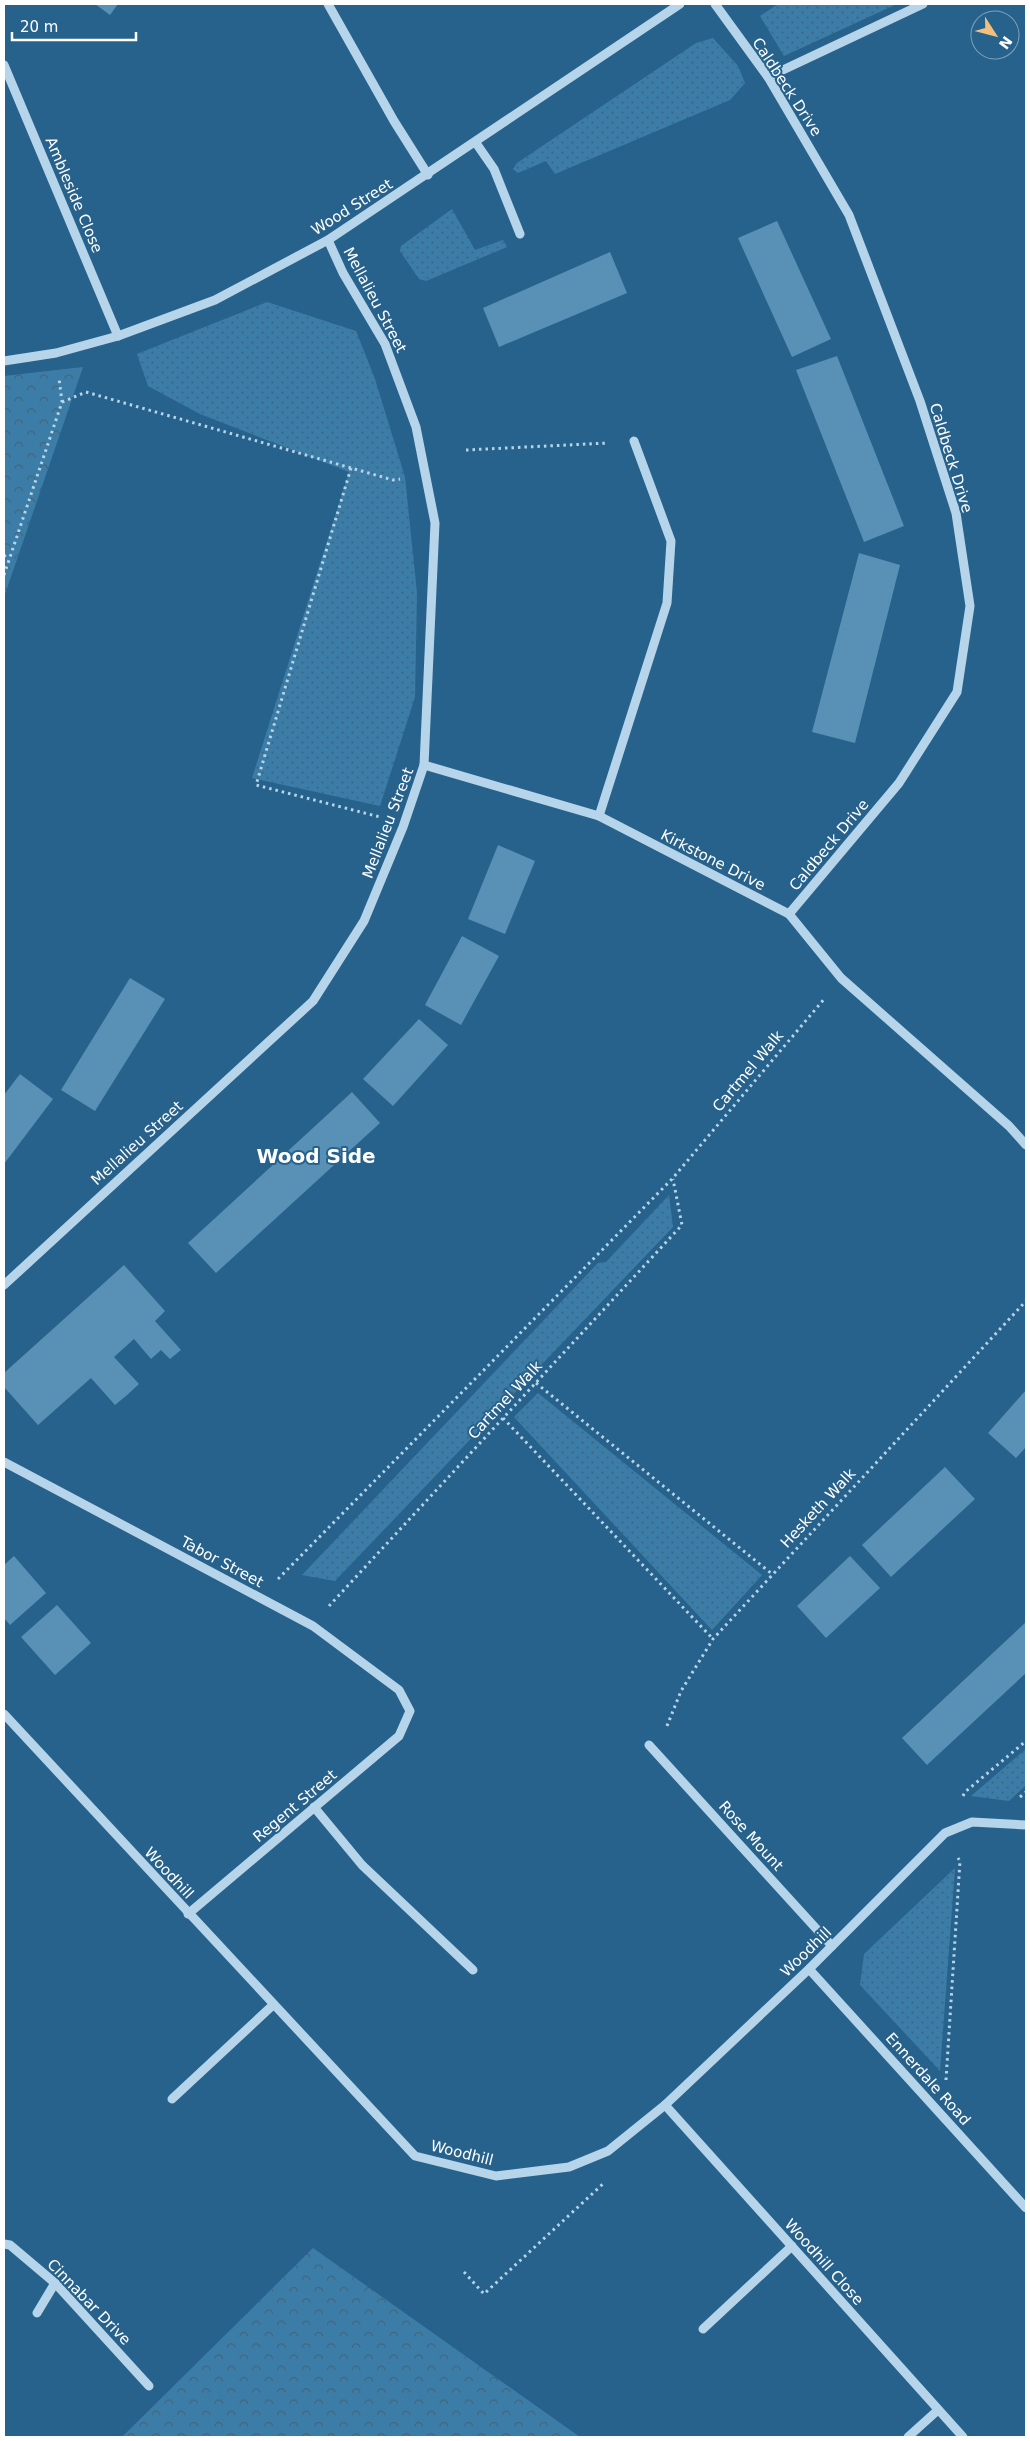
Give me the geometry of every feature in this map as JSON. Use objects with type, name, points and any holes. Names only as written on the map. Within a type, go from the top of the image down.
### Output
[{"type":"street","points":[[328,4],[394,122],[428,175]]},
{"type":"street","name":"Wood Street","points":[[4,361],[56,353],[118,336],[215,300],[328,240],[476,143],[680,4]]},
{"type":"street","name":"Caldbeck Drive","points":[[715,4],[768,77],[849,215],[920,401],[956,513],[970,606],[957,692],[899,783],[789,914]]},
{"type":"street","points":[[768,77],[923,4]]},
{"type":"street","name":"Ambleside Close","points":[[4,65],[118,336]]},
{"type":"street","points":[[476,143],[494,169],[520,234]]},
{"type":"street","name":"Mellalieu Street","points":[[4,1285],[312,1001],[364,921],[403,827],[424,766],[435,523],[416,426],[385,344],[344,273],[328,240]]},
{"type":"street","points":[[599,816],[667,603],[671,541],[634,442]]},
{"type":"street","name":"Kirkstone Drive","points":[[424,766],[599,816],[789,914],[841,978],[1009,1126],[1026,1145]]},
{"type":"street","name":"Tabor Street","points":[[4,1462],[313,1626],[399,1690],[410,1710]]},
{"type":"street","name":"Regent Street","points":[[188,1914],[399,1736],[410,1710]]},
{"type":"street","name":"Woodhill","points":[[4,1714],[415,2156],[496,2176],[569,2167],[608,2151],[665,2104],[809,1969],[945,1833]]},
{"type":"street","name":"Rose Mount","points":[[649,1745],[832,1946]]},
{"type":"street","points":[[314,1807],[362,1865],[473,1970]]},
{"type":"street","points":[[945,1833],[972,1822],[1026,1825]]},
{"type":"street","name":"Ennerdale Road","points":[[809,1969],[1026,2208]]},
{"type":"street","points":[[172,2099],[273,2005]]},
{"type":"street","name":"Woodhill Close","points":[[665,2104],[964,2437]]},
{"type":"street","name":"Cinnabar Drive","points":[[4,2244],[10,2245],[55,2283],[149,2386]]},
{"type":"street","points":[[703,2329],[792,2246]]},
{"type":"street","points":[[37,2313],[55,2283]]},
{"type":"street","points":[[908,2437],[938,2410]]},
{"type":"path","points":[[4,575],[62,402],[86,392],[392,480],[426,474]]},
{"type":"path","points":[[466,450],[634,442]]},
{"type":"path","points":[[351,468],[256,785],[372,813],[403,827]]},
{"type":"path","points":[[4,555],[9,561]]},
{"type":"path","name":"Cartmel Walk","points":[[260,1598],[672,1179],[841,978]]},
{"type":"path","name":"Cartmel Walk","points":[[313,1626],[340,1591],[682,1225],[672,1179]]},
{"type":"path","name":"Hesketh Walk","points":[[649,1745],[664,1732],[681,1691],[713,1639],[1026,1301]]},
{"type":"path","points":[[536,1383],[772,1574]]},
{"type":"path","points":[[503,1418],[713,1639]]},
{"type":"path","points":[[926,2099],[946,2080],[960,1861],[945,1833],[965,1792],[1026,1741]]},
{"type":"path","points":[[464,2272],[484,2294],[605,2184],[608,2151]]},
{"type":"green space","points":[[778,4],[897,4],[784,56],[760,16]]},
{"type":"green space","points":[[713,38],[738,66],[745,83],[730,100],[555,174],[546,161],[518,173],[513,169],[517,163],[696,43]]},
{"type":"green space","points":[[452,209],[475,250],[503,240],[507,247],[426,281],[419,279],[400,251],[401,246]]},
{"type":"green space","points":[[267,302],[356,331],[375,379],[405,477],[417,593],[415,697],[380,806],[252,778],[349,472],[200,414],[148,386],[137,354]]},
{"type":"green space","points":[[83,367],[4,597],[4,376]]},
{"type":"green space","points":[[669,1195],[673,1227],[335,1581],[302,1575],[598,1263],[606,1262]]},
{"type":"green space","points":[[538,1393],[762,1575],[712,1630],[514,1417]]},
{"type":"green space","points":[[1026,1749],[1026,1785],[1009,1801],[971,1796]]},
{"type":"green space","points":[[955,1868],[940,2071],[860,1985],[864,1954]]},
{"type":"green space","points":[[313,2248],[580,2437],[122,2437]]},
{"type":"building","points":[[95,4],[118,4],[110,15]]},
{"type":"building","points":[[777,221],[831,339],[792,357],[738,238]]},
{"type":"building","points":[[610,252],[627,293],[499,347],[483,308]]},
{"type":"building","points":[[837,356],[904,526],[864,542],[796,370]]},
{"type":"building","points":[[859,553],[900,565],[855,743],[812,732]]},
{"type":"building","points":[[498,845],[535,861],[505,934],[468,919]]},
{"type":"building","points":[[462,936],[499,956],[461,1025],[425,1005]]},
{"type":"building","points":[[130,978],[165,999],[95,1111],[61,1090]]},
{"type":"building","points":[[419,1019],[448,1045],[393,1106],[363,1079]]},
{"type":"building","points":[[20,1074],[53,1099],[4,1164],[4,1095]]},
{"type":"building","points":[[352,1092],[380,1123],[216,1273],[188,1243]]},
{"type":"building","points":[[124,1265],[165,1311],[155,1321],[181,1350],[170,1359],[161,1350],[151,1359],[134,1339],[114,1357],[139,1384],[126,1396],[115,1405],[91,1378],[38,1425],[4,1387],[4,1373]]},
{"type":"building","points":[[1026,1390],[1026,1447],[1016,1458],[988,1433]]},
{"type":"building","points":[[945,1467],[975,1499],[891,1577],[862,1545]]},
{"type":"building","points":[[14,1556],[46,1593],[10,1625],[4,1618],[4,1565]]},
{"type":"building","points":[[850,1556],[880,1588],[826,1638],[797,1606]]},
{"type":"building","points":[[57,1605],[91,1643],[55,1675],[21,1637]]},
{"type":"building","points":[[1026,1622],[1026,1673],[927,1765],[902,1738]]},
{"type":"district","name":"Wood Side","points":[[316,1156]]}]
